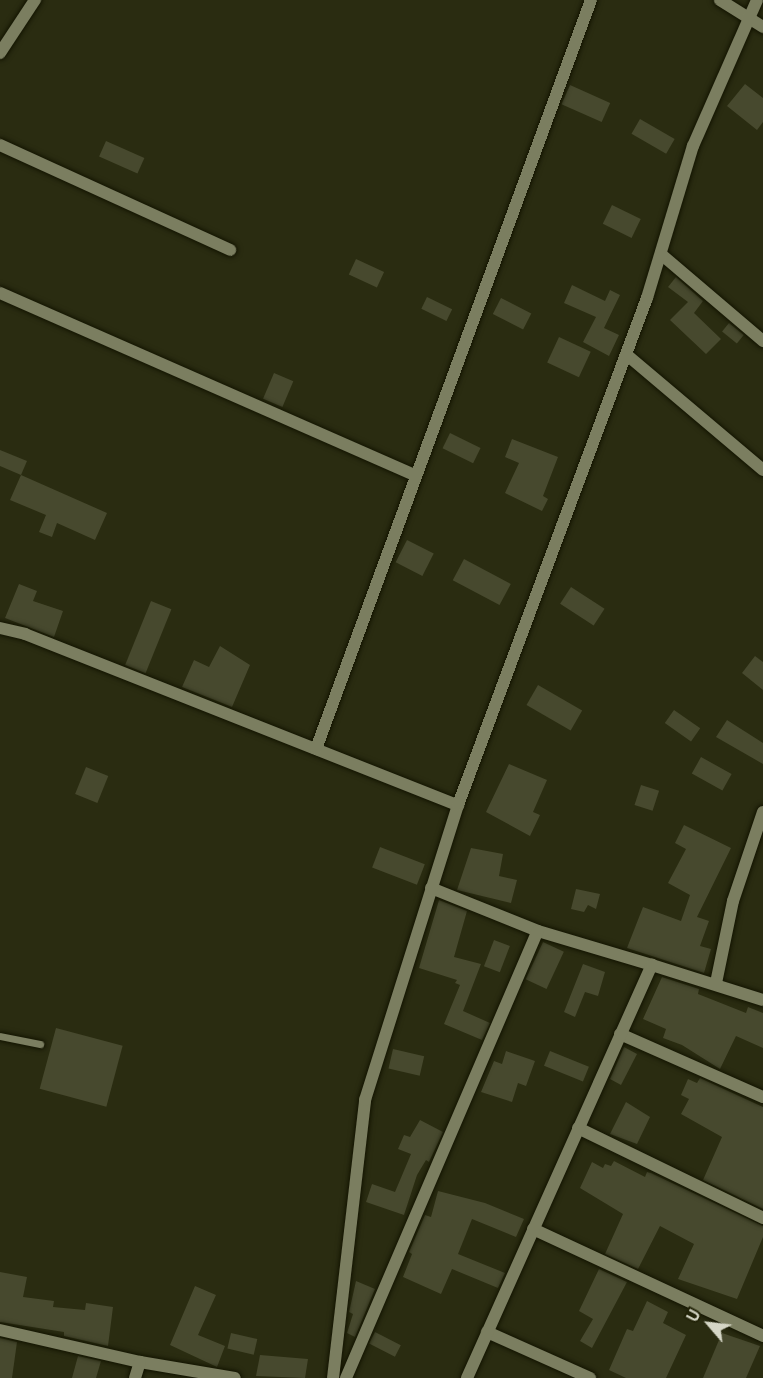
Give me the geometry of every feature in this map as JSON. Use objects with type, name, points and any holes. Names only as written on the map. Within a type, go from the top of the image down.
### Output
[{"type":"street","points":[[0,52],[35,0]]},
{"type":"street","points":[[316,749],[591,0]]},
{"type":"street","points":[[720,0],[748,15],[763,27]]},
{"type":"street","points":[[333,1378],[365,1100],[458,805],[627,355],[662,255],[693,146],[748,15],[757,0]]},
{"type":"street","points":[[0,145],[230,250]]},
{"type":"street","points":[[662,255],[763,341]]},
{"type":"street","points":[[0,293],[416,476]]},
{"type":"street","points":[[627,355],[763,470]]},
{"type":"street","points":[[0,628],[25,634],[458,805]]},
{"type":"street","points":[[716,983],[733,901],[763,812]]},
{"type":"street","points":[[431,888],[538,931],[716,983],[763,1000]]},
{"type":"street","points":[[346,1378],[538,931]]},
{"type":"street","points":[[467,1378],[652,965]]},
{"type":"street","points":[[620,1034],[763,1097]]},
{"type":"street","points":[[578,1128],[763,1218]]},
{"type":"street","points":[[533,1228],[763,1336]]},
{"type":"street","points":[[0,1330],[140,1362],[235,1378]]},
{"type":"street","points":[[488,1332],[590,1378]]},
{"type":"street","points":[[135,1378],[140,1362]]},
{"type":"lane","points":[[0,1036],[40,1044]]},
{"type":"building","points":[[745,84],[763,98],[763,122],[757,130],[727,106]]},
{"type":"building","points":[[570,85],[610,103],[602,122],[561,104]]},
{"type":"building","points":[[640,119],[675,139],[666,154],[632,134]]},
{"type":"building","points":[[106,141],[144,158],[137,174],[99,157]]},
{"type":"building","points":[[612,205],[641,219],[632,238],[603,224]]},
{"type":"building","points":[[356,259],[384,272],[377,288],[349,274]]},
{"type":"building","points":[[676,277],[703,301],[694,313],[721,339],[706,354],[670,320],[688,302],[668,287]]},
{"type":"building","points":[[572,285],[605,301],[610,290],[620,295],[604,328],[619,335],[609,356],[583,342],[596,317],[564,303]]},
{"type":"building","points":[[427,297],[452,309],[446,321],[421,309]]},
{"type":"building","points":[[501,298],[531,313],[523,329],[493,314]]},
{"type":"building","points":[[729,323],[744,335],[737,344],[722,332]]},
{"type":"building","points":[[559,337],[591,352],[579,377],[547,362]]},
{"type":"building","points":[[274,373],[293,381],[282,407],[263,399]]},
{"type":"building","points":[[450,433],[481,448],[473,463],[443,448]]},
{"type":"building","points":[[512,439],[558,457],[543,496],[548,499],[542,511],[505,493],[519,463],[505,457]]},
{"type":"building","points":[[0,450],[27,461],[21,475],[0,466]]},
{"type":"building","points":[[21,475],[107,513],[95,540],[57,523],[52,537],[39,532],[46,515],[10,500]]},
{"type":"building","points":[[407,540],[434,554],[422,576],[396,562]]},
{"type":"building","points":[[464,559],[511,584],[500,605],[453,580]]},
{"type":"building","points":[[19,584],[37,591],[33,601],[63,611],[54,637],[5,618]]},
{"type":"building","points":[[571,587],[605,609],[594,626],[560,604]]},
{"type":"building","points":[[151,601],[171,609],[146,673],[125,665]]},
{"type":"building","points":[[220,646],[250,665],[232,707],[182,687],[194,660],[209,667]]},
{"type":"building","points":[[755,656],[763,662],[763,690],[742,673]]},
{"type":"building","points":[[538,685],[582,710],[571,730],[526,705]]},
{"type":"building","points":[[674,710],[700,728],[691,741],[665,723]]},
{"type":"building","points":[[727,720],[763,743],[763,764],[716,737]]},
{"type":"building","points":[[701,757],[732,774],[722,791],[692,774]]},
{"type":"building","points":[[509,764],[547,780],[533,812],[540,815],[530,836],[486,812]]},
{"type":"building","points":[[86,767],[108,776],[97,803],[75,794]]},
{"type":"building","points":[[641,785],[659,791],[653,811],[635,805]]},
{"type":"building","points":[[684,825],[731,848],[697,917],[709,921],[700,946],[711,949],[704,973],[627,948],[643,907],[681,921],[690,895],[668,883],[686,849],[675,843]]},
{"type":"building","points":[[380,847],[425,864],[417,885],[372,868]]},
{"type":"building","points":[[471,848],[503,854],[499,876],[517,880],[511,903],[457,890]]},
{"type":"building","points":[[576,889],[600,894],[596,909],[588,905],[584,912],[571,909]]},
{"type":"building","points":[[439,900],[467,911],[454,957],[481,964],[463,1011],[490,1023],[482,1040],[444,1024],[460,985],[455,983],[457,980],[419,968]]},
{"type":"building","points":[[494,940],[510,946],[500,972],[484,966]]},
{"type":"building","points":[[543,942],[564,952],[547,989],[526,979]]},
{"type":"building","points":[[583,964],[605,972],[598,996],[585,992],[575,1017],[564,1012]]},
{"type":"building","points":[[662,977],[699,989],[698,994],[746,1013],[748,1007],[763,1013],[763,1048],[736,1036],[720,1069],[682,1045],[663,1038],[666,1029],[643,1019]]},
{"type":"building","points":[[56,1028],[123,1046],[106,1107],[40,1089]]},
{"type":"building","points":[[624,1047],[637,1054],[621,1085],[610,1079]]},
{"type":"building","points":[[393,1049],[424,1056],[420,1076],[389,1068]]},
{"type":"building","points":[[506,1051],[535,1061],[526,1086],[518,1083],[512,1102],[481,1092],[494,1061],[502,1064]]},
{"type":"building","points":[[550,1051],[589,1067],[583,1082],[544,1066]]},
{"type":"building","points":[[700,1078],[763,1107],[763,1209],[703,1180],[722,1137],[681,1114],[689,1099],[681,1095],[688,1079],[697,1083]]},
{"type":"building","points":[[626,1102],[650,1117],[637,1144],[610,1134]]},
{"type":"building","points":[[420,1120],[443,1132],[429,1162],[426,1160],[417,1175],[404,1215],[366,1202],[372,1184],[395,1192],[411,1154],[398,1149],[404,1135],[410,1137]]},
{"type":"building","points":[[614,1161],[645,1177],[647,1172],[651,1173],[763,1226],[763,1237],[737,1299],[678,1279],[694,1244],[660,1226],[638,1269],[605,1254],[623,1214],[580,1188],[592,1162],[603,1168],[605,1164],[611,1166]]},
{"type":"building","points":[[438,1191],[485,1203],[524,1219],[516,1237],[472,1219],[458,1254],[505,1273],[498,1288],[452,1269],[441,1294],[403,1277],[412,1254],[409,1252],[425,1215],[431,1217]]},
{"type":"building","points":[[599,1269],[627,1282],[592,1348],[580,1341],[593,1319],[579,1311]]},
{"type":"building","points":[[0,1272],[27,1277],[23,1297],[54,1301],[53,1307],[85,1310],[86,1303],[113,1307],[108,1346],[64,1336],[64,1332],[0,1322]]},
{"type":"building","points":[[356,1281],[375,1289],[355,1337],[347,1333],[353,1314],[349,1312]]},
{"type":"building","points":[[195,1286],[216,1295],[198,1335],[225,1346],[217,1367],[170,1345]]},
{"type":"building","points":[[647,1301],[668,1312],[663,1323],[686,1335],[666,1378],[626,1378],[609,1370],[627,1329],[633,1331]]},
{"type":"building","points":[[375,1332],[401,1345],[395,1357],[369,1344]]},
{"type":"building","points":[[231,1333],[257,1339],[254,1355],[227,1349]]},
{"type":"building","points":[[722,1333],[760,1346],[746,1378],[703,1378]]},
{"type":"building","points":[[0,1338],[17,1342],[12,1378],[0,1378]]},
{"type":"building","points":[[260,1355],[308,1359],[305,1378],[256,1376]]},
{"type":"building","points":[[78,1356],[101,1361],[96,1378],[72,1378]]}]
